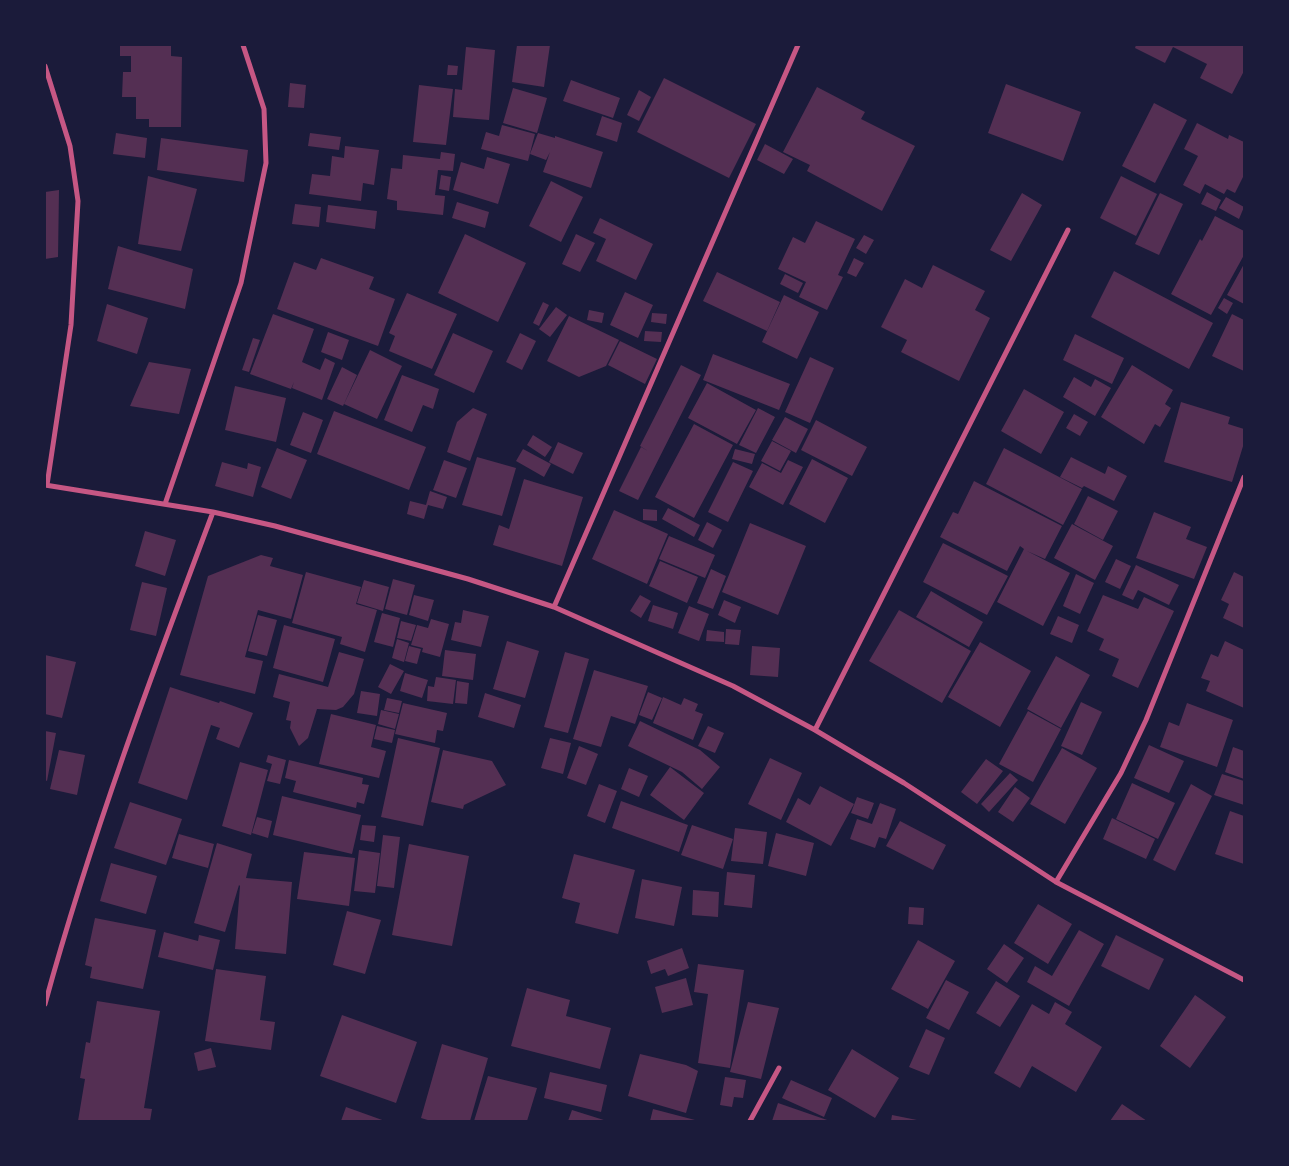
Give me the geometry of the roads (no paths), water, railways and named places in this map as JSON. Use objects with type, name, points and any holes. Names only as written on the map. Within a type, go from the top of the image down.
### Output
[{"type":"street","points":[[165,504],[241,284],[266,163],[264,109],[243,45]]},
{"type":"street","points":[[554,607],[798,45]]},
{"type":"street","points":[[45,66],[70,146],[78,201],[71,325],[46,485],[213,512],[275,526],[468,579],[554,607],[733,686],[815,730],[904,783],[1056,882],[1244,980]]},
{"type":"street","points":[[815,730],[1068,230]]},
{"type":"street","points":[[1056,882],[1121,773],[1149,710],[1244,477]]},
{"type":"street","points":[[45,1004],[68,919],[114,779],[213,512]]},
{"type":"street","points":[[750,1121],[779,1068]]}]
